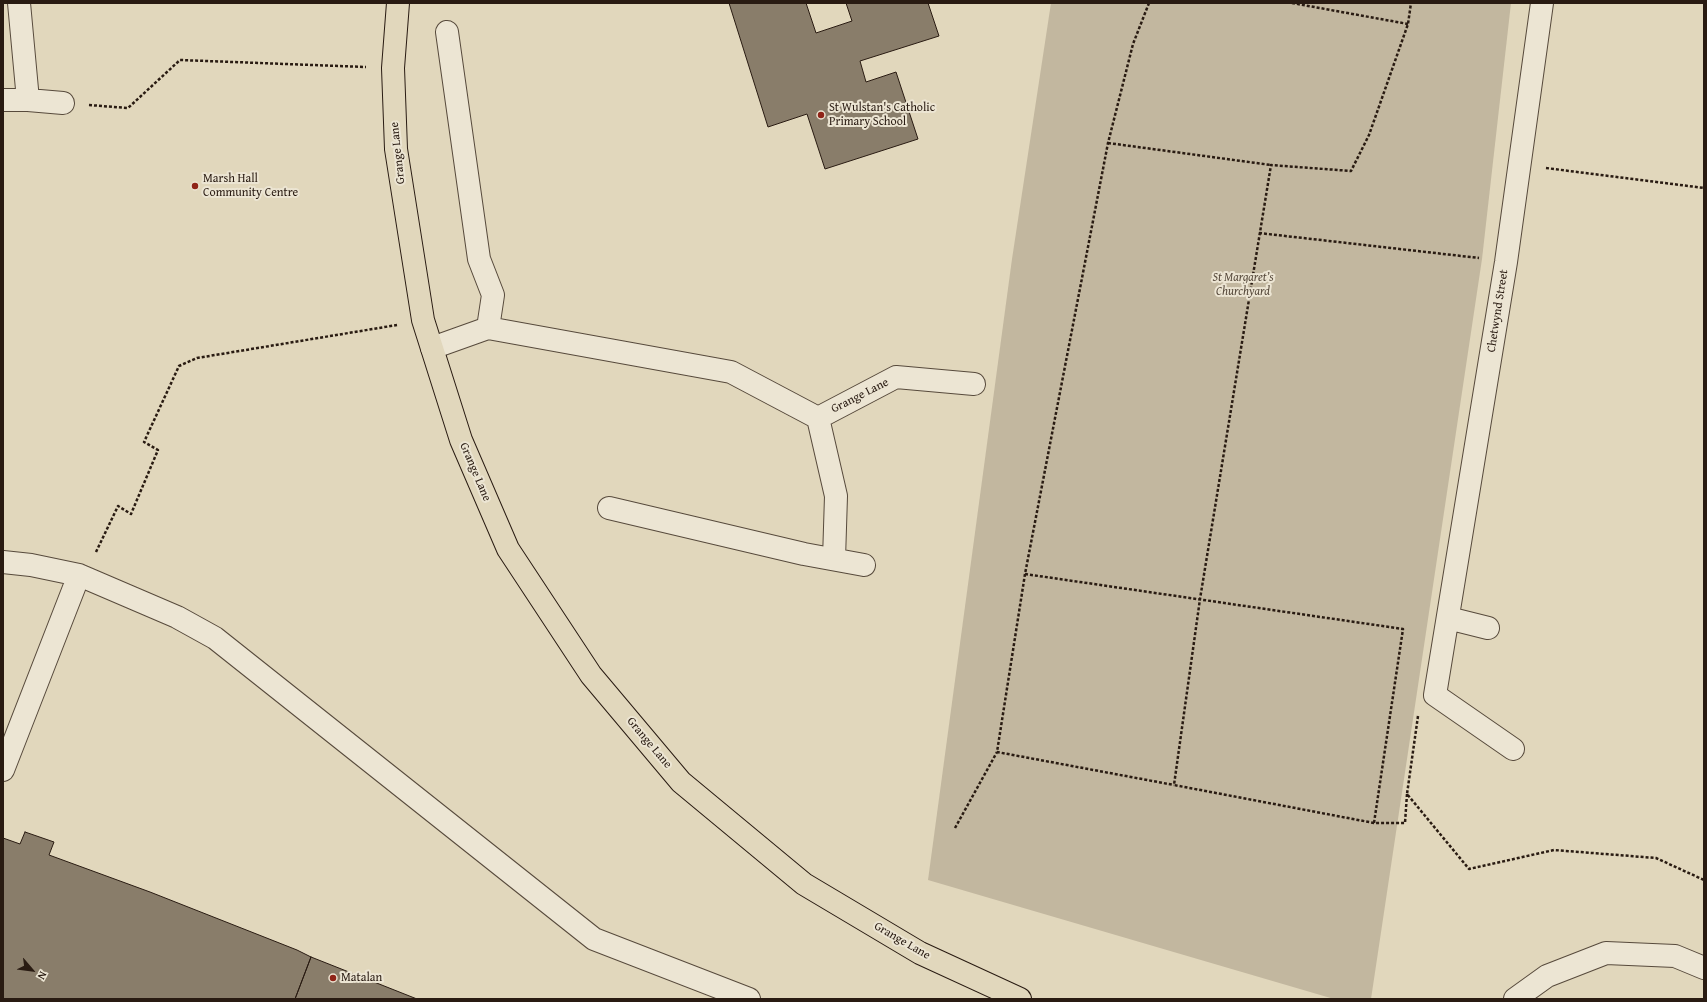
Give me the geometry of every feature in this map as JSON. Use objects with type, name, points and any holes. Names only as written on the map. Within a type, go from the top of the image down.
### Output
[{"type":"highway","name":"Grange Lane","points":[[398,3],[393,68],[396,149],[424,320],[461,440],[508,549],[591,675],[681,782],[804,884],[920,953],[1020,999]]},
{"type":"street","points":[[19,3],[28,100]]},
{"type":"street","name":"Chetwynd Street","points":[[1513,749],[1435,695],[1506,262],[1542,3]]},
{"type":"street","points":[[447,32],[479,259],[493,295],[488,328]]},
{"type":"street","points":[[3,100],[28,100],[63,104]]},
{"type":"street","name":"Grange Lane","points":[[432,348],[488,328],[731,372],[818,418],[836,496],[834,559]]},
{"type":"street","name":"Grange Lane","points":[[818,418],[896,377],[974,384]]},
{"type":"street","points":[[609,508],[804,554],[864,565]]},
{"type":"street","points":[[3,562],[32,565],[79,575],[177,616],[215,638],[594,939],[749,999]]},
{"type":"street","points":[[3,770],[79,575]]},
{"type":"street","points":[[1448,618],[1488,628]]},
{"type":"street","points":[[1515,999],[1546,976],[1606,953],[1675,956],[1704,968]]},
{"type":"path","points":[[955,828],[997,752],[1025,574],[1108,143],[1133,44],[1149,3]]},
{"type":"path","points":[[1292,3],[1408,24]]},
{"type":"path","points":[[1108,143],[1271,165],[1351,171],[1369,135],[1408,24],[1411,3]]},
{"type":"path","points":[[63,104],[128,108],[180,60],[393,68]]},
{"type":"path","points":[[1174,784],[1200,599],[1271,165]]},
{"type":"path","points":[[1520,165],[1704,188]]},
{"type":"path","points":[[1259,233],[1506,262]]},
{"type":"path","points":[[79,575],[94,558],[118,506],[131,514],[158,450],[144,442],[179,366],[197,358],[424,320]]},
{"type":"path","points":[[1025,574],[1403,629],[1374,823]]},
{"type":"path","points":[[997,752],[1174,784],[1374,823],[1405,823],[1407,794],[1422,687],[1438,679]]},
{"type":"path","points":[[1407,794],[1469,869],[1554,850],[1656,858],[1704,880]]},
{"type":"green space","name":"St Margaret’s Churchyard","points":[[1051,3],[1511,3],[1482,259],[1371,999],[1334,999],[928,880],[1012,259]]},
{"type":"building","points":[[729,3],[806,3],[816,33],[852,21],[846,3],[928,3],[939,36],[860,61],[866,82],[896,72],[918,139],[825,169],[807,114],[768,127]]},
{"type":"building","points":[[25,832],[54,842],[49,855],[150,892],[297,950],[311,957],[295,999],[3,999],[3,838],[20,844]]},
{"type":"building","name":"Matalan","points":[[311,957],[417,999],[295,999]]},
{"type":"place","name":"St Wulstan's Catholic Primary School","points":[[821,115]]},
{"type":"place","name":"Marsh Hall Community Centre","points":[[195,186]]},
{"type":"place","name":"Matalan","points":[[333,978]]}]
